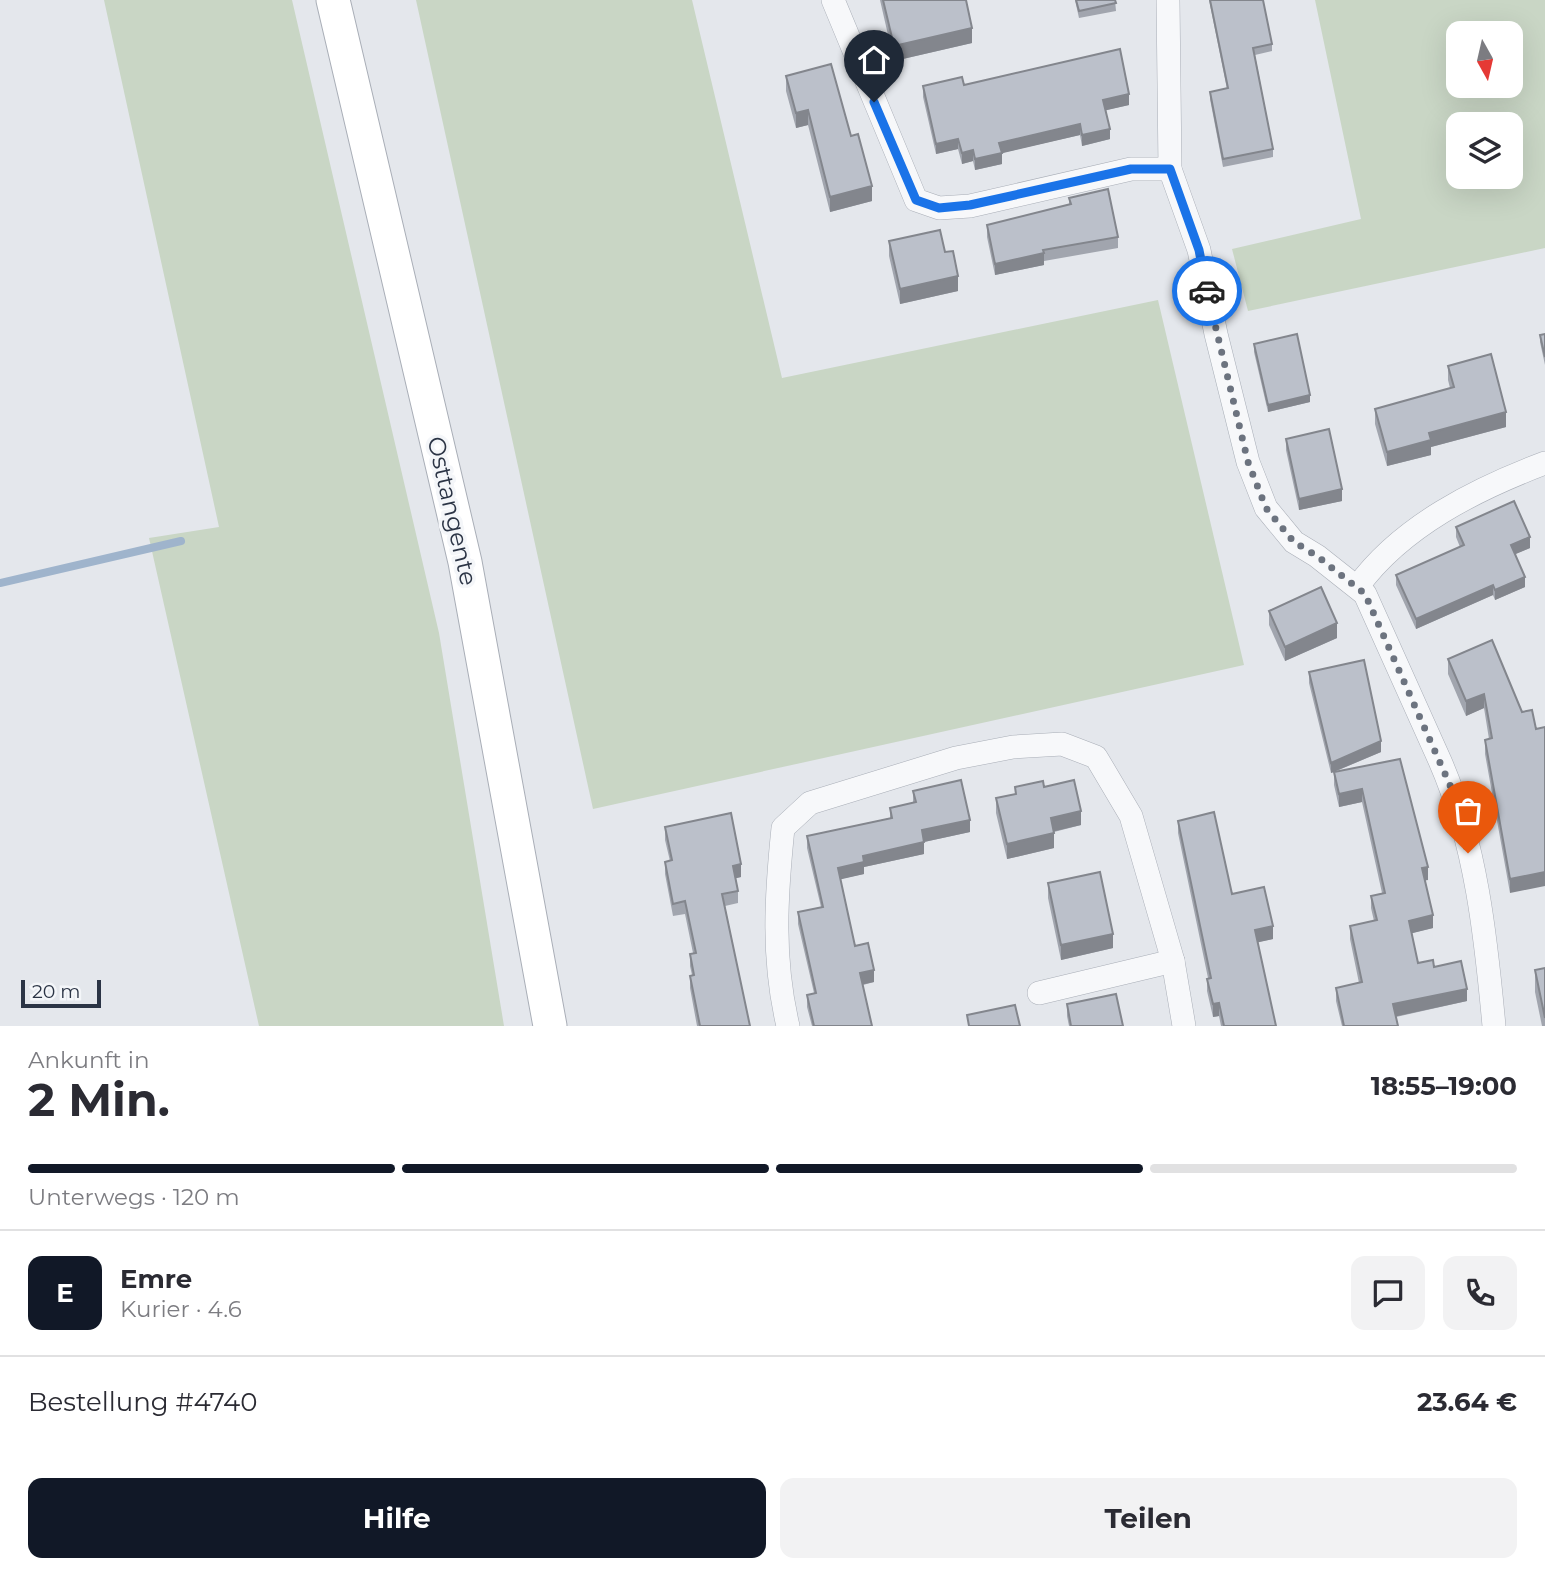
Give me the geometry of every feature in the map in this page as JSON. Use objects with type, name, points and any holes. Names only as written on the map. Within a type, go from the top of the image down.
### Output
[{"type":"main road","name":"Osttangente","points":[[333,0],[465,562],[550,1026]]},
{"type":"street","points":[[833,0],[916,200],[939,208],[970,205],[1131,169],[1170,169]]},
{"type":"street","points":[[1168,0],[1170,169],[1199,250],[1216,334],[1248,462],[1266,508],[1294,542],[1358,586],[1365,594],[1450,785],[1474,876],[1487,951],[1494,1026]]},
{"type":"street","points":[[1358,586],[1377,560],[1451,506],[1545,463]]},
{"type":"street","points":[[788,1026],[782,1001],[775,907],[782,828],[810,803],[956,758],[1013,747],[1062,744],[1096,757],[1131,816],[1173,961],[1184,1026]]},
{"type":"street","points":[[1039,993],[1173,961]]},
{"type":"green space","points":[[104,0],[292,0],[439,633],[504,1026],[259,1026],[149,538],[219,527]]},
{"type":"green space","points":[[416,0],[692,0],[782,378],[1158,300],[1244,665],[593,809]]},
{"type":"green space","points":[[1315,0],[1545,0],[1545,248],[1248,311],[1232,249],[1361,219]]},
{"type":"building","points":[[883,0],[966,0],[972,28],[894,46]]},
{"type":"building","points":[[1076,0],[1115,0],[1116,3],[1079,11]]},
{"type":"building","points":[[1210,0],[1263,0],[1272,44],[1253,48],[1273,149],[1223,159],[1210,92],[1228,88]]},
{"type":"building","points":[[1120,49],[1129,94],[1103,100],[1110,129],[1082,135],[1080,124],[999,143],[1002,153],[975,159],[973,150],[962,153],[958,139],[936,144],[923,86],[962,77],[964,85]]},
{"type":"building","points":[[831,64],[851,136],[858,134],[872,186],[830,197],[808,110],[796,113],[786,76]]},
{"type":"building","points":[[1108,189],[1118,237],[1043,250],[1044,253],[995,264],[987,225],[1071,204],[1069,198]]},
{"type":"building","points":[[940,230],[945,252],[953,251],[958,276],[900,289],[889,241]]},
{"type":"building","points":[[1297,334],[1310,395],[1268,405],[1254,344]]},
{"type":"building","points":[[1545,334],[1545,357],[1540,335]]},
{"type":"building","points":[[1491,354],[1506,412],[1429,433],[1431,440],[1387,452],[1375,409],[1454,387],[1448,366]]},
{"type":"building","points":[[1329,429],[1342,489],[1299,499],[1286,439]]},
{"type":"building","points":[[1514,501],[1530,537],[1511,545],[1525,577],[1495,590],[1493,585],[1416,619],[1396,575],[1464,545],[1456,527]]},
{"type":"building","points":[[1321,587],[1337,623],[1285,647],[1269,611]]},
{"type":"building","points":[[1492,640],[1522,712],[1532,710],[1536,729],[1545,727],[1545,872],[1510,879],[1485,740],[1492,738],[1484,694],[1466,701],[1448,659]]},
{"type":"building","points":[[1364,660],[1381,741],[1331,763],[1309,672]]},
{"type":"building","points":[[1400,759],[1428,867],[1422,868],[1433,915],[1409,921],[1418,963],[1433,960],[1434,967],[1461,961],[1467,989],[1393,1004],[1398,1026],[1344,1026],[1336,988],[1362,982],[1350,926],[1377,920],[1371,896],[1385,893],[1362,789],[1339,794],[1334,772]]},
{"type":"building","points":[[961,780],[970,820],[922,830],[924,842],[863,856],[864,862],[838,868],[855,946],[868,943],[874,970],[860,973],[872,1026],[814,1026],[807,995],[816,993],[798,912],[823,907],[807,836],[892,818],[890,808],[916,802],[913,791]]},
{"type":"building","points":[[1074,780],[1081,811],[1051,818],[1054,833],[1007,844],[996,798],[1016,794],[1015,787],[1043,781],[1044,787]]},
{"type":"building","points":[[1214,812],[1232,894],[1264,887],[1273,926],[1255,930],[1276,1026],[1224,1026],[1219,1003],[1213,1004],[1207,979],[1211,978],[1178,821]]},
{"type":"building","points":[[731,813],[741,864],[733,866],[738,891],[722,894],[750,1026],[700,1026],[690,976],[694,975],[690,954],[696,953],[685,901],[673,904],[665,862],[672,860],[665,827]]},
{"type":"building","points":[[1100,872],[1113,934],[1061,945],[1048,883]]},
{"type":"building","points":[[1545,968],[1545,1018],[1535,970]]},
{"type":"building","points":[[1116,994],[1123,1026],[1071,1026],[1067,1004]]},
{"type":"building","points":[[1015,1005],[1020,1026],[969,1026],[967,1015]]},
{"type":"waterway","points":[[0,583],[181,541]]},
{"type":"way so far","points":[[1207,291],[1248,462],[1266,508],[1294,542],[1358,586],[1365,594],[1450,785],[1468,853]]},
{"type":"route","points":[[874,102],[916,200],[939,208],[970,205],[1131,169],[1170,169],[1199,250],[1207,291]]}]
